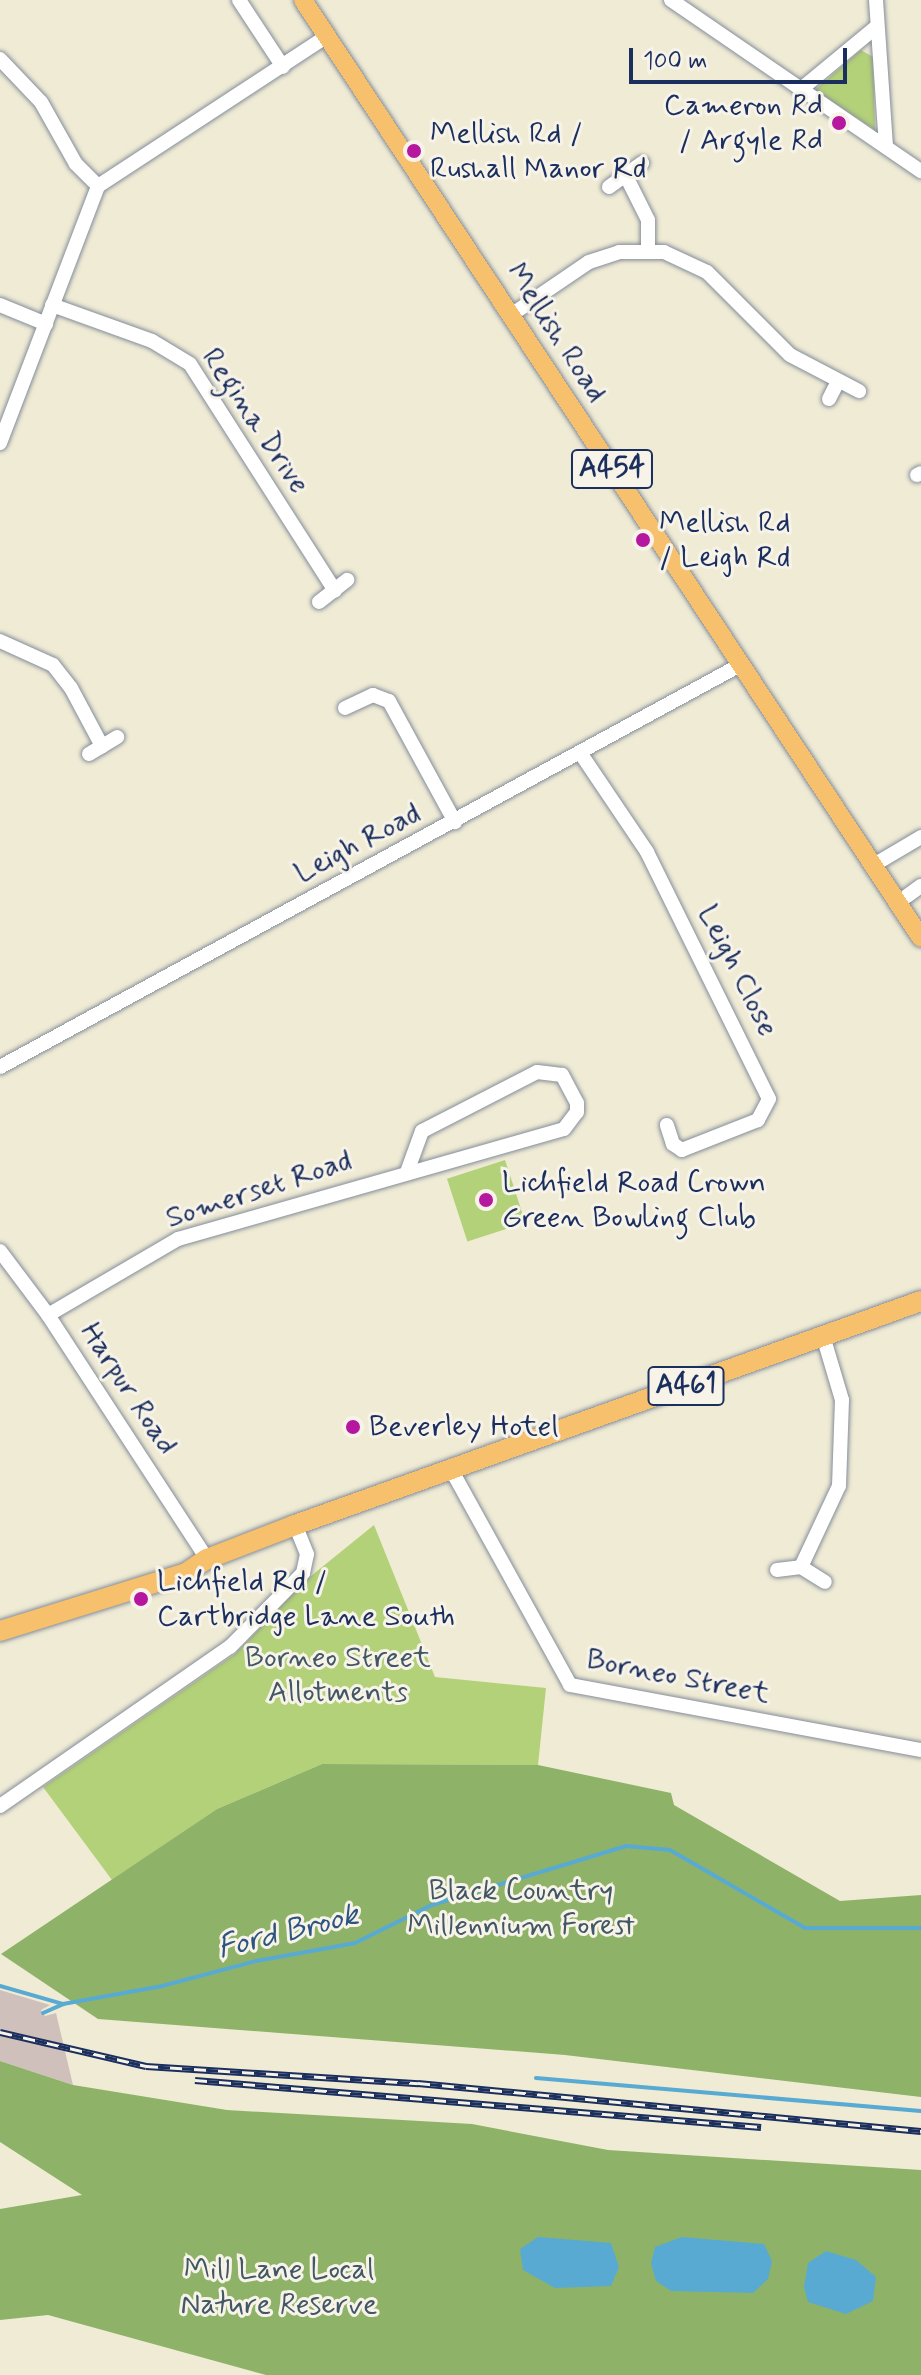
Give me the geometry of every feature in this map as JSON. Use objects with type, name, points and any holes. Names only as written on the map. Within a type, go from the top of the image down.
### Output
[{"type":"highway","name":"A461","points":[[0,1631],[186,1573],[207,1559],[295,1525],[921,1301]]},
{"type":"main road","name":"Mellish Road","points":[[303,0],[921,938]]},
{"type":"street","points":[[239,0],[283,67]]},
{"type":"street","points":[[671,0],[921,171]]},
{"type":"street","points":[[876,0],[875,28],[886,147]]},
{"type":"street","points":[[800,90],[875,28]]},
{"type":"street","points":[[0,443],[98,186],[327,36]]},
{"type":"street","points":[[0,59],[41,102],[76,164],[98,186]]},
{"type":"street","points":[[609,187],[642,163]]},
{"type":"street","points":[[626,176],[648,220],[648,250]]},
{"type":"street","points":[[511,315],[589,262],[619,252],[648,250],[687,260],[707,272],[790,355],[837,383],[859,391]]},
{"type":"street","points":[[0,305],[46,324]]},
{"type":"street","name":"Regina Drive","points":[[52,305],[152,341],[190,364],[335,591]]},
{"type":"street","points":[[829,399],[837,383]]},
{"type":"street","points":[[319,602],[347,580]]},
{"type":"street","points":[[0,641],[53,665],[71,688],[102,746]]},
{"type":"street","name":"Leigh Road","points":[[0,1067],[740,665]]},
{"type":"street","points":[[350,709],[373,695],[389,701],[455,822]]},
{"type":"street","points":[[89,754],[117,737]]},
{"type":"street","name":"Leigh Close","points":[[581,754],[647,852],[769,1099],[758,1120],[682,1150],[673,1144],[667,1125]]},
{"type":"street","points":[[872,866],[921,837]]},
{"type":"street","points":[[907,896],[921,886]]},
{"type":"street","name":"Somerset Road","points":[[48,1315],[178,1239],[564,1129],[577,1112],[577,1103],[562,1075],[537,1072],[422,1131],[407,1172]]},
{"type":"street","name":"Harpur Road","points":[[0,1251],[48,1315],[207,1559]]},
{"type":"street","points":[[801,1567],[835,1498],[840,1474],[842,1400],[823,1336]]},
{"type":"street","name":"Borneo Street","points":[[452,1471],[570,1685],[921,1750]]},
{"type":"street","points":[[0,1806],[230,1647],[303,1573],[307,1554],[295,1525]]},
{"type":"street","points":[[777,1570],[801,1567],[825,1582]]},
{"type":"shaded area","points":[[0,1990],[50,2005],[41,2010],[45,2016],[56,2013],[73,2085],[0,2061]]},
{"type":"green space","points":[[861,50],[873,57],[875,130],[815,90]]},
{"type":"green space","name":"Lichfield Road Crown Green Bowling Club","points":[[505,1160],[525,1223],[467,1242],[447,1179]]},
{"type":"green space","name":"Borneo Street Allotments","points":[[374,1525],[435,1677],[546,1688],[538,1765],[322,1764],[217,1809],[112,1880],[43,1787],[235,1654],[306,1580]]},
{"type":"green space","name":"Black Country Millennium Forest","points":[[322,1764],[538,1765],[671,1793],[674,1805],[840,1901],[921,1895],[921,2097],[565,2055],[98,2019],[1,1954],[217,1809]]},
{"type":"green space","name":"Mill Lane Local Nature Reserve","points":[[0,2061],[73,2085],[227,2110],[472,2124],[608,2150],[921,2170],[921,2375],[266,2375],[48,2315],[0,2320],[0,2209],[82,2195],[0,2142]]},
{"type":"water","points":[[538,2237],[611,2243],[619,2267],[611,2286],[555,2288],[523,2270],[520,2249]]},
{"type":"water","points":[[682,2237],[764,2244],[772,2261],[768,2279],[753,2293],[671,2291],[656,2281],[651,2263],[655,2247]]},
{"type":"water","points":[[826,2251],[856,2260],[876,2277],[873,2301],[846,2314],[808,2302],[804,2287],[808,2263]]},
{"type":"waterway","name":"Ford Brook","points":[[43,2013],[63,2004],[162,1986],[256,1961],[355,1943],[432,1905],[626,1846],[670,1850],[805,1928],[921,1928]]},
{"type":"waterway","name":"Ford Brook","points":[[0,1986],[63,2004]]},
{"type":"waterway","points":[[536,2078],[921,2111]]},
{"type":"railway","points":[[0,2032],[146,2066],[418,2083],[921,2131]]},
{"type":"railway","points":[[195,2080],[761,2127]]},
{"type":"place","name":"Cameron Rd / Argyle Rd","points":[[839,123]]},
{"type":"place","name":"Mellish Rd / Rushall Manor Rd","points":[[414,151]]},
{"type":"place","name":"Mellish Rd / Leigh Rd","points":[[643,540]]},
{"type":"place","name":"Lichfield Road Crown Green Bowling Club","points":[[486,1200]]},
{"type":"place","name":"Beverley Hotel","points":[[353,1427]]},
{"type":"place","name":"Lichfield Rd / Cartbridge Lane South","points":[[141,1599]]}]
